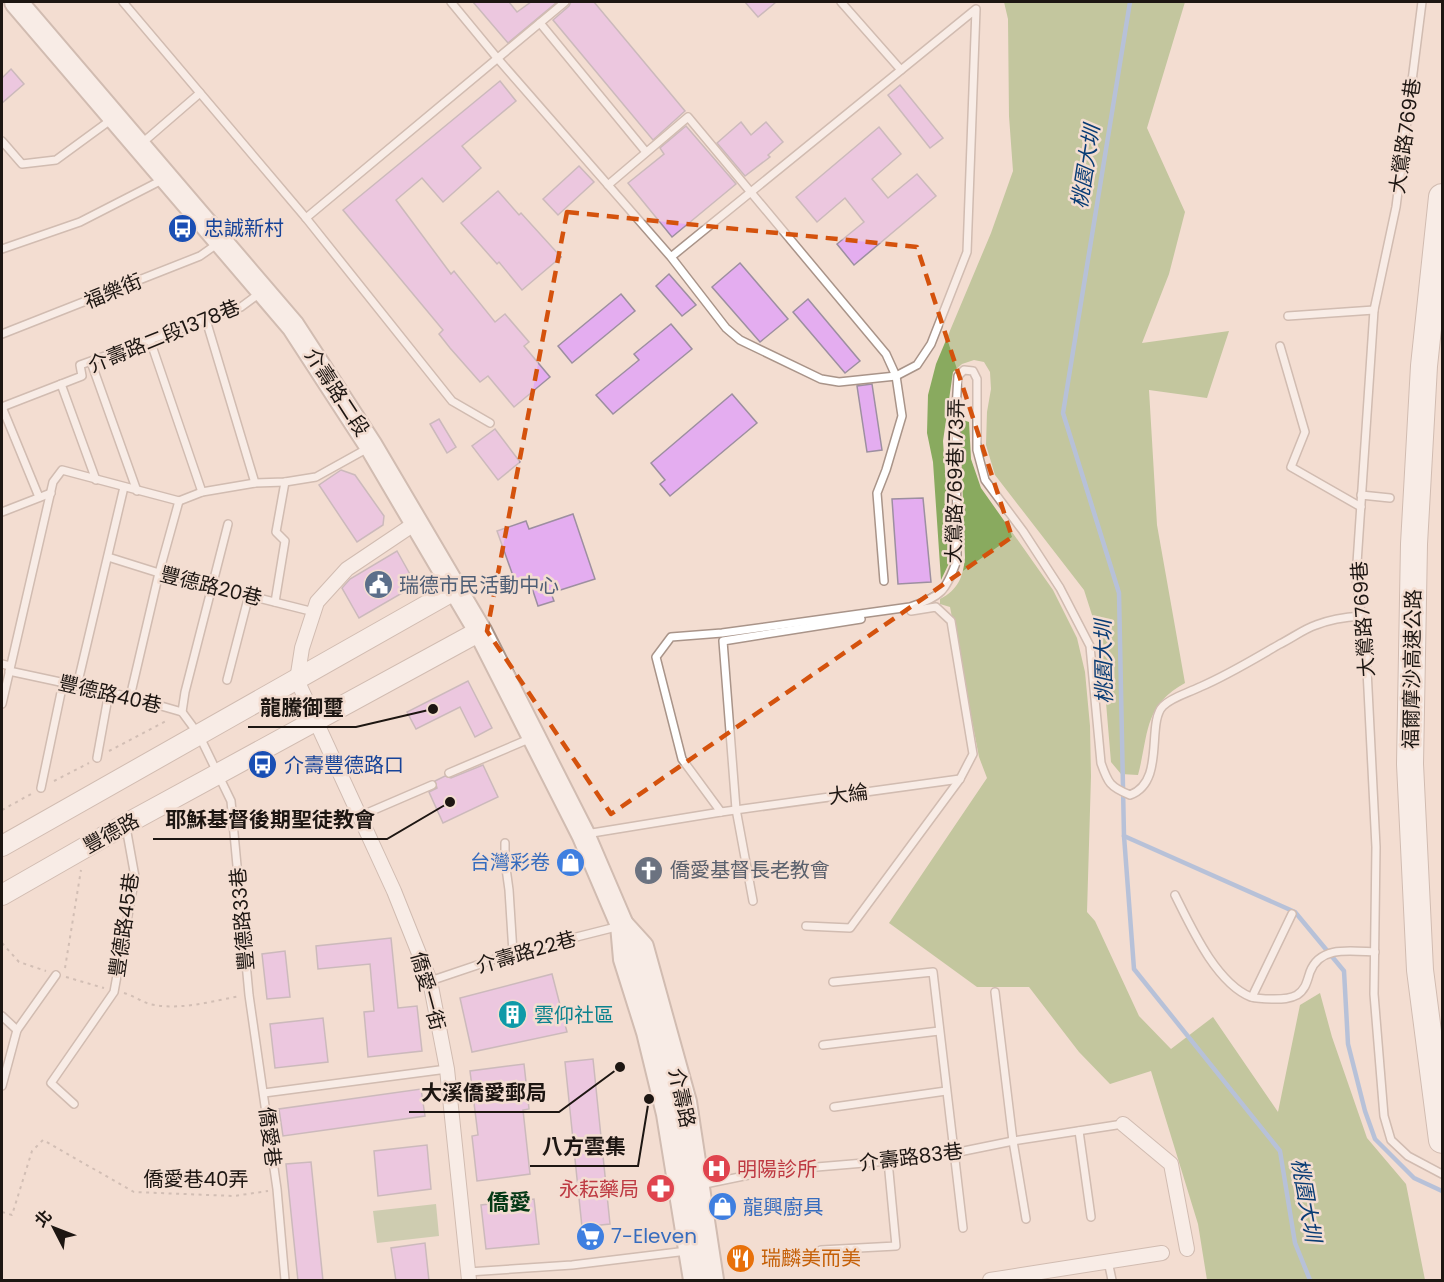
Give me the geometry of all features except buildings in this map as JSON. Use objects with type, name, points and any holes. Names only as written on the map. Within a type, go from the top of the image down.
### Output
[{"type":"highway","name":"福爾摩沙高速公路","points":[[1442,1135],[1420,970],[1410,764],[1414,532],[1424,366],[1443,197]]},
{"type":"main road","name":"介壽路二段","points":[[16,2],[294,326],[371,446],[480,631],[583,834]]},
{"type":"main road","points":[[2,846],[456,589]]},
{"type":"main road","name":"豐德路","points":[[2,895],[126,824],[480,631]]},
{"type":"main road","name":"介壽路","points":[[583,834],[622,925],[625,958],[648,1032],[699,1250],[712,1281]]},
{"type":"main road","name":"介壽路","points":[[622,925],[642,946],[685,1102],[698,1186],[699,1250],[695,1281]]},
{"type":"street","points":[[316,720],[297,680],[302,648],[317,602],[347,569],[417,522]]},
{"type":"street","name":"僑愛一街","points":[[316,720],[394,891],[430,981],[447,1069],[468,1276]]},
{"type":"street","points":[[1123,1124],[1171,1164],[1187,1249]]},
{"type":"street","points":[[990,1281],[1162,1252]]},
{"type":"lane","points":[[123,2],[306,218],[452,401],[490,423]]},
{"type":"lane","points":[[451,2],[671,257],[726,328],[740,340],[821,379],[839,382],[896,376],[917,365],[931,344],[967,252],[976,9],[671,257]]},
{"type":"lane","points":[[306,218],[565,2]]},
{"type":"lane","points":[[841,2],[901,70]]},
{"type":"lane","name":"大鶯路769巷","points":[[1422,2],[1396,207],[1374,309],[1356,578],[1366,650],[1376,847],[1374,994],[1384,1116],[1391,1140],[1408,1156],[1443,1174]]},
{"type":"lane","points":[[540,22],[646,152]]},
{"type":"lane","points":[[139,146],[200,93]]},
{"type":"lane","points":[[2,141],[22,164],[56,160],[115,117]]},
{"type":"lane","points":[[608,185],[688,117],[886,354],[896,376],[902,416],[877,493],[884,580]]},
{"type":"lane","points":[[2,249],[80,222],[147,189],[166,177]]},
{"type":"lane","name":"福樂街","points":[[2,334],[200,256],[221,242]]},
{"type":"lane","name":"介壽路二段1378巷","points":[[2,407],[82,376],[80,365],[241,308],[264,291]]},
{"type":"lane","points":[[1288,316],[1374,309]]},
{"type":"lane","points":[[206,320],[255,483]]},
{"type":"lane","points":[[150,340],[202,492]]},
{"type":"lane","points":[[1280,346],[1305,432],[1291,467],[1361,507]]},
{"type":"lane","points":[[91,362],[137,491]]},
{"type":"lane","name":"大鶯路769巷173弄","points":[[721,812],[682,759],[656,657],[671,637],[722,633],[910,607],[930,600],[942,592],[957,560],[956,409],[958,376],[964,370],[973,371],[977,379],[977,450],[985,480],[1023,531],[1060,588],[1090,646],[1101,763],[1107,781],[1117,789],[1130,795],[1138,792],[1147,778],[1154,761],[1157,716],[1163,706],[1176,697],[1225,676],[1315,625],[1344,617],[1361,616]]},
{"type":"lane","points":[[61,384],[96,480]]},
{"type":"lane","points":[[2,407],[39,497]]},
{"type":"lane","points":[[2,704],[53,482],[62,470],[179,501],[202,492],[255,483],[285,482],[316,477],[371,446]]},
{"type":"lane","points":[[275,602],[285,541],[276,532],[285,482]]},
{"type":"lane","points":[[77,686],[124,487]]},
{"type":"lane","points":[[2,512],[51,493]]},
{"type":"lane","points":[[1361,495],[1390,498]]},
{"type":"lane","points":[[130,697],[159,573],[179,501]]},
{"type":"lane","points":[[182,712],[228,524]]},
{"type":"lane","name":"豐德路20巷","points":[[108,558],[211,587],[315,612]]},
{"type":"lane","points":[[227,680],[249,596]]},
{"type":"lane","points":[[753,901],[736,809],[723,641],[936,607],[951,621],[973,754],[960,779],[850,928],[806,926]]},
{"type":"lane","name":"豐德路40巷","points":[[2,664],[63,683],[130,697],[182,712],[199,735],[219,773]]},
{"type":"lane","points":[[41,788],[63,683]]},
{"type":"lane","points":[[97,758],[109,692]]},
{"type":"lane","points":[[449,773],[534,737]]},
{"type":"lane","name":"豐德路33巷","points":[[219,773],[231,801],[249,995]]},
{"type":"lane","name":"大綸","points":[[583,834],[736,809],[960,779]]},
{"type":"lane","points":[[360,816],[432,785]]},
{"type":"lane","name":"豐德路45巷","points":[[74,1104],[51,1083],[114,992],[135,877],[126,824]]},
{"type":"lane","points":[[505,843],[513,953]]},
{"type":"lane","points":[[1175,895],[1204,950],[1232,984],[1252,997],[1285,999],[1296,995],[1306,987],[1314,962],[1326,954],[1342,951],[1375,952]]},
{"type":"lane","points":[[1252,997],[1292,914]]},
{"type":"lane","name":"介壽路22巷","points":[[430,981],[513,953],[622,925]]},
{"type":"lane","points":[[833,982],[933,972],[963,1228]]},
{"type":"lane","points":[[2,1086],[17,1030],[60,976]]},
{"type":"lane","points":[[995,992],[1013,1141],[1026,1219]]},
{"type":"lane","name":"僑愛巷","points":[[249,995],[277,1190],[285,1281]]},
{"type":"lane","points":[[2,1016],[17,1030]]},
{"type":"lane","points":[[823,1045],[939,1031]]},
{"type":"lane","points":[[264,1093],[447,1069]]},
{"type":"lane","points":[[834,1107],[946,1091]]},
{"type":"lane","name":"介壽路83巷","points":[[698,1186],[769,1171],[954,1153],[1013,1141],[1123,1124]]},
{"type":"lane","points":[[1079,1131],[1091,1217]]},
{"type":"lane","points":[[821,1250],[896,1246],[888,1161]]},
{"type":"lane","points":[[468,1276],[699,1250]]},
{"type":"lane","points":[[1108,1261],[1112,1281]]},
{"type":"path","points":[[60,976],[84,848]]},
{"type":"path","points":[[2,943],[19,962],[114,992],[135,996],[150,1005],[168,1007],[249,995]]},
{"type":"path","name":"僑愛巷40弄","points":[[2,1212],[12,1215],[32,1151],[43,1140],[134,1192],[234,1196],[277,1190]]},
{"type":"highlighted area","points":[[567,212],[917,247],[1012,537],[611,814],[487,631]]},
{"type":"green space","points":[[1004,2],[1185,2],[1147,128],[1185,212],[1169,274],[1142,343],[1229,331],[1207,398],[1149,390],[1157,525],[1185,683],[1161,701],[1155,711],[1150,722],[1138,775],[1121,774],[1111,762],[1101,643],[1084,590],[995,475],[986,445],[987,412],[991,389],[990,372],[984,362],[974,360],[962,364],[953,372],[943,441],[951,559],[941,580],[933,462],[927,433],[928,395],[936,364],[991,233],[1013,171],[1009,116],[1008,19]]},
{"type":"green space","points":[[960,419],[969,422],[971,459],[981,488],[1053,590],[1077,638],[1085,672],[1090,726],[1091,776],[1087,912],[1095,921],[1139,1016],[1171,1049],[1213,1017],[1278,1112],[1300,1005],[1320,993],[1332,1037],[1367,1138],[1406,1184],[1425,1280],[1207,1280],[1198,1224],[1151,1071],[1110,1084],[1079,1052],[1029,987],[977,987],[889,923],[987,778],[979,757],[950,607],[940,604],[940,599],[958,582],[965,558]]},
{"type":"green space","points":[[436,1204],[439,1236],[377,1243],[373,1211]]},
{"type":"waterway","name":"桃園大圳","points":[[1130,2],[1063,413],[1119,593],[1124,836],[1134,969],[1280,1151],[1295,1243],[1310,1280]]},
{"type":"waterway","points":[[1124,836],[1295,912],[1344,971],[1348,1044],[1365,1111],[1375,1139],[1414,1178],[1442,1191]]},
{"type":"place","name":"忠誠新村","points":[[183,228]]},
{"type":"place","name":"瑞德市民活動中心","points":[[378,585]]},
{"type":"place","name":"龍騰御璽","points":[[433,709]]},
{"type":"place","name":"介壽豐德路口","points":[[263,765]]},
{"type":"place","name":"耶穌基督後期聖徒教會","points":[[450,802]]},
{"type":"place","name":"台灣彩卷","points":[[571,862]]},
{"type":"place","name":"僑愛基督長老教會","points":[[649,870]]},
{"type":"place","name":"雲仰社區","points":[[513,1015]]},
{"type":"place","name":"大溪僑愛郵局","points":[[620,1067]]},
{"type":"place","name":"八方雲集","points":[[649,1099]]},
{"type":"place","name":"明陽診所","points":[[716,1169]]},
{"type":"place","name":"永耘藥局","points":[[660,1189]]},
{"type":"place","name":"龍興廚具","points":[[722,1207]]},
{"type":"place","name":"7-Eleven","points":[[590,1236]]},
{"type":"place","name":"瑞麟美而美","points":[[740,1258]]},
{"type":"district","name":"僑愛","points":[[509,1202]]}]
